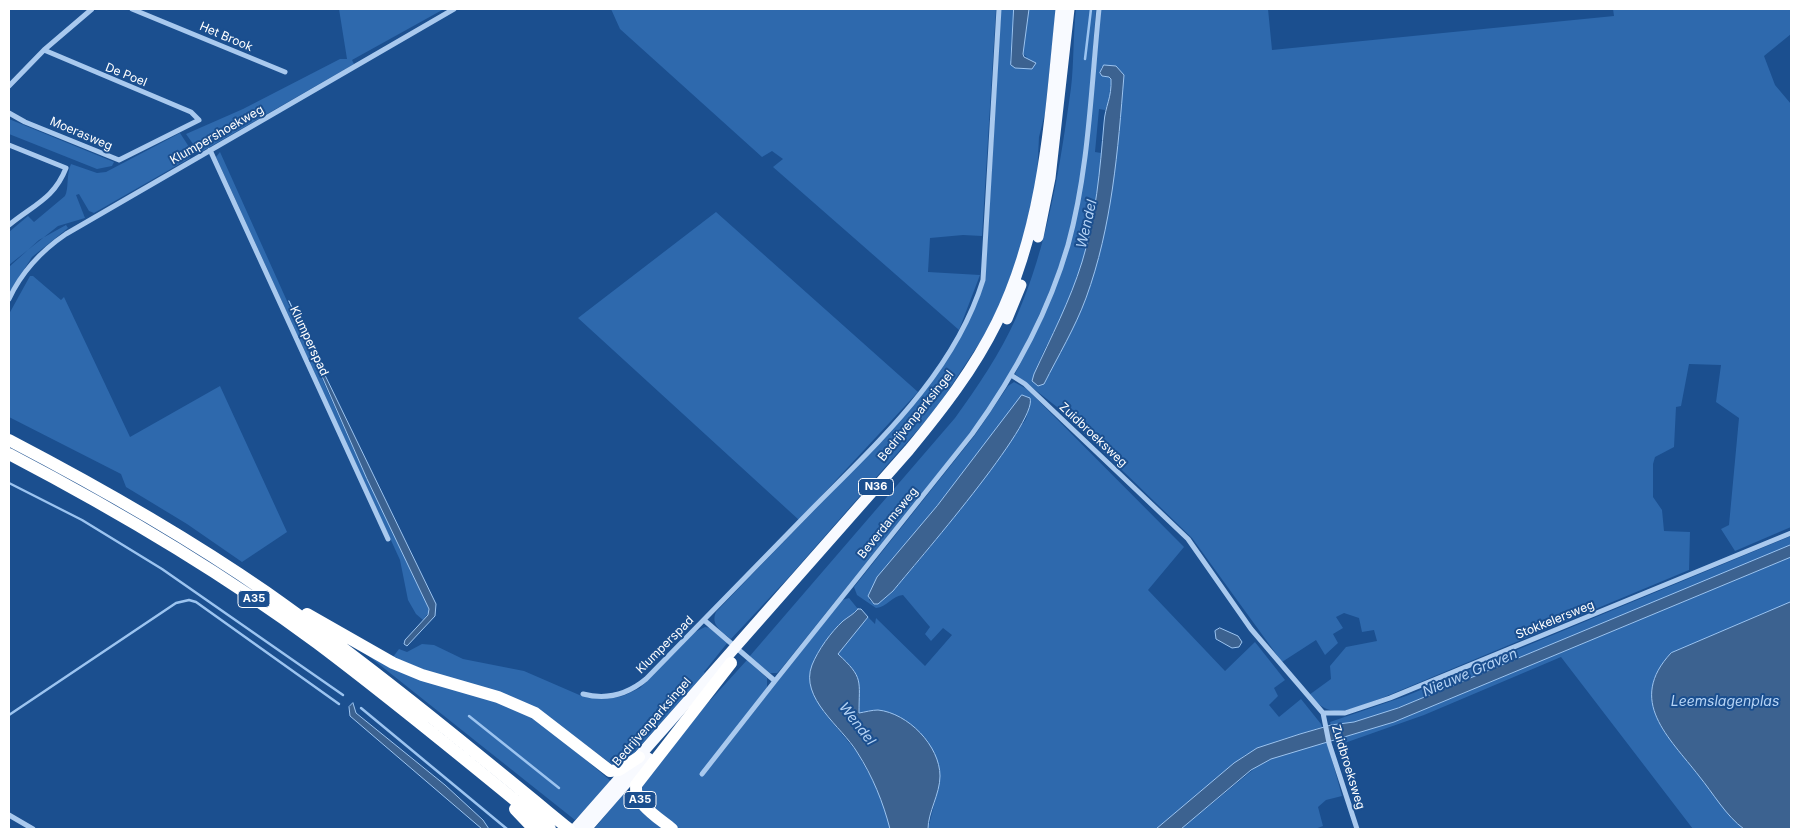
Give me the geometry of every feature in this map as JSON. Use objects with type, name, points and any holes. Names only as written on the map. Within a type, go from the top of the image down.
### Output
[{"type":"highway","name":"Bedrijvenparksingel","points":[[575,829],[589,822],[732,659],[940,412],[968,373],[997,322],[1019,269],[1038,206],[1046,153],[1061,9]]},
{"type":"highway","name":"Bedrijvenparksingel","points":[[744,643],[932,434],[969,385],[1004,325],[1026,272],[1043,214],[1055,141],[1069,9]]},
{"type":"highway","name":"A35","points":[[9,440],[146,515],[265,591],[393,663],[422,675],[498,697],[535,713],[610,771],[619,770],[639,757]]},
{"type":"highway","name":"A35","points":[[9,454],[136,524],[228,582],[316,642],[550,829]]},
{"type":"highway","name":"A35","points":[[265,591],[359,659],[570,829]]},
{"type":"highway","name":"Bedrijvenparksingel","points":[[589,822],[639,757],[732,659]]},
{"type":"highway","name":"A35","points":[[672,829],[636,795],[636,785],[732,659]]},
{"type":"highway","name":"A35","points":[[480,772],[534,829]]},
{"type":"street","points":[[9,86],[44,50],[92,9]]},
{"type":"street","name":"Het Brook","points":[[132,9],[285,72]]},
{"type":"street","name":"Klumpershoekweg","points":[[9,299],[29,266],[54,242],[454,9]]},
{"type":"street","points":[[775,682],[704,620],[902,415],[941,366],[977,300],[983,280],[999,9]]},
{"type":"street","points":[[1012,374],[1052,292],[1068,246],[1084,161],[1099,9]]},
{"type":"street","name":"De Poel","points":[[44,50],[191,112],[199,120]]},
{"type":"street","name":"Moerasweg","points":[[9,113],[25,122],[119,160],[199,120]]},
{"type":"street","points":[[9,146],[66,168],[52,194],[10,224]]},
{"type":"street","name":"Klumperspad","points":[[210,150],[388,539]]},
{"type":"street","name":"Beverdamsweg","points":[[702,774],[972,434],[1012,374]]},
{"type":"street","name":"Zuidbroeksweg","points":[[1012,374],[1025,384],[1188,539],[1251,629],[1323,713],[1329,743],[1357,829]]},
{"type":"street","name":"Stokkelersweg","points":[[1323,713],[1345,713],[1390,698],[1791,533]]},
{"type":"street","name":"Klumperspad","points":[[583,694],[606,696],[631,690],[646,679],[704,620]]},
{"type":"street","points":[[9,815],[34,829]]},
{"type":"shaded area","points":[[339,9],[444,9],[352,60],[354,64],[201,152],[198,151],[186,134],[243,109],[340,59],[347,59]]},
{"type":"shaded area","points":[[611,9],[996,9],[982,236],[963,235],[930,238],[928,272],[980,275],[959,330],[773,167],[783,159],[772,151],[762,157],[620,29]]},
{"type":"shaded area","points":[[1001,9],[1014,9],[1010,61],[1027,57],[1023,54],[1029,9],[1056,9],[1045,113],[1039,137],[1037,178],[1021,247],[1003,297],[986,333],[936,409],[789,577],[731,639],[716,624],[716,612],[904,416],[943,366],[974,311],[985,281]]},
{"type":"shaded area","points":[[1076,9],[1096,9],[1086,140],[1076,206],[1068,238],[1051,288],[1035,324],[987,412],[781,669],[777,673],[770,673],[749,657],[955,418],[988,370],[1016,318],[1037,262],[1057,176],[1071,88]]},
{"type":"shaded area","points":[[1101,9],[1268,9],[1272,50],[1614,16],[1613,9],[1791,9],[1791,34],[1764,56],[1775,85],[1791,104],[1791,527],[1735,551],[1721,529],[1729,525],[1739,418],[1716,402],[1721,365],[1689,364],[1681,406],[1676,407],[1674,447],[1655,457],[1653,464],[1653,497],[1662,510],[1664,531],[1690,532],[1689,570],[1382,698],[1343,711],[1326,709],[1309,695],[1331,679],[1330,666],[1346,647],[1377,641],[1374,630],[1362,632],[1359,618],[1344,613],[1336,617],[1343,628],[1333,634],[1338,643],[1325,655],[1316,640],[1282,662],[1192,538],[1057,407],[1015,374],[1043,318],[1079,208]],"holes":[[[1101,67],[1124,76],[1109,211],[1086,299],[1044,384],[1032,381],[1042,354],[1071,293],[1095,213],[1101,153],[1095,152],[1099,109],[1105,110],[1111,98],[1111,79],[1102,76]]]},
{"type":"shaded area","points":[[9,119],[114,162],[112,166],[97,169],[9,134]]},
{"type":"shaded area","points":[[180,133],[191,150],[190,158],[94,213],[89,211],[79,194],[76,195],[85,218],[58,226],[9,265],[9,232],[28,216],[34,222],[65,196],[71,164],[97,173],[106,172]]},
{"type":"shaded area","points":[[220,152],[367,479],[427,604],[429,612],[423,620],[416,614],[408,600],[400,560],[216,157]]},
{"type":"shaded area","points":[[716,212],[918,392],[799,520],[578,318]]},
{"type":"shaded area","points":[[66,225],[68,228],[32,257],[9,293],[9,267],[39,240]]},
{"type":"shaded area","points":[[30,276],[33,276],[61,300],[64,297],[130,437],[220,386],[287,532],[242,562],[187,524],[126,487],[121,474],[9,417],[9,314]]},
{"type":"shaded area","points":[[1014,382],[1027,389],[1184,547],[1148,590],[1225,671],[1255,642],[1285,680],[1274,688],[1278,696],[1269,705],[1279,717],[1301,699],[1321,724],[1322,727],[1277,741],[1245,755],[1156,829],[928,829],[939,785],[940,771],[927,740],[876,710],[859,714],[837,654],[868,617],[875,624],[876,618],[925,666],[952,635],[943,628],[931,641],[925,634],[930,627],[903,595],[876,608],[857,595],[854,587],[975,435],[1008,386]],"holes":[[[1019,399],[1028,411],[1026,419],[1015,435],[927,551],[886,596],[874,604],[869,600],[870,593],[885,567],[937,506]]]},
{"type":"shaded area","points":[[1791,536],[1791,545],[1398,708],[1354,722],[1331,725],[1330,722],[1406,696]]},
{"type":"shaded area","points":[[1791,557],[1791,602],[1671,653],[1654,679],[1651,696],[1655,714],[1663,730],[1730,815],[1744,829],[1693,829],[1561,657],[1424,715],[1336,746],[1334,740],[1394,722]]},
{"type":"shaded area","points":[[849,598],[858,609],[846,619],[823,711],[856,751],[881,795],[890,829],[677,829],[645,800],[641,785],[706,705],[747,660],[767,678],[767,688],[704,775],[842,600]]},
{"type":"shaded area","points":[[705,627],[710,628],[728,642],[705,673],[627,761],[614,766],[562,727],[393,657],[399,649],[407,652],[422,644],[434,645],[463,659],[524,671],[584,697],[606,699],[623,696],[640,688],[695,632]]},
{"type":"shaded area","points":[[356,646],[484,695],[540,721],[612,782],[575,820]]},
{"type":"shaded area","points":[[1327,742],[1342,796],[1326,800],[1318,807],[1323,826],[1315,829],[1181,829],[1260,764],[1284,753]]},
{"type":"shaded area","points":[[624,793],[629,795],[668,829],[594,829]]},
{"type":"water","points":[[1014,9],[1029,9],[1023,54],[1024,57],[1036,63],[1032,69],[1015,68],[1011,65]]},
{"type":"water","points":[[1104,65],[1116,66],[1124,75],[1116,160],[1108,216],[1095,271],[1082,309],[1044,384],[1038,386],[1032,381],[1034,374],[1072,291],[1091,228],[1105,117],[1111,86],[1111,79],[1102,76],[1100,73]]},
{"type":"water","points":[[289,301],[436,604],[435,616],[407,646],[404,644],[405,640],[428,615],[429,609],[367,479]]},
{"type":"water","points":[[1022,395],[1030,398],[1028,412],[996,463],[973,494],[893,591],[878,604],[874,604],[868,596],[877,577],[937,506]]},
{"type":"water","points":[[1791,545],[1791,557],[1394,722],[1271,759],[1251,770],[1181,829],[1156,829],[1234,763],[1257,748],[1331,725],[1354,722],[1398,708]]},
{"type":"water","name":"Leemslagenplas","points":[[1791,602],[1791,829],[1744,829],[1726,811],[1665,733],[1652,703],[1652,687],[1658,670],[1671,653]]},
{"type":"water","name":"Wendel","points":[[858,609],[861,609],[868,617],[838,654],[852,669],[858,680],[859,713],[878,710],[900,717],[920,733],[935,753],[940,776],[928,829],[890,829],[877,790],[863,761],[850,742],[824,712],[811,689],[812,665],[818,653],[834,630]]},
{"type":"water","points":[[1220,628],[1238,636],[1242,642],[1239,647],[1232,648],[1216,639],[1215,631]]},
{"type":"water","points":[[353,703],[356,713],[445,785],[483,820],[489,829],[482,829],[350,716],[349,707]]},
{"type":"waterway","points":[[1085,59],[1091,9]]},
{"type":"waterway","points":[[9,483],[82,520],[162,569],[343,695]]},
{"type":"waterway","points":[[9,715],[176,603],[189,600],[196,602],[339,704]]},
{"type":"waterway","points":[[361,708],[507,829]]},
{"type":"waterway","points":[[469,716],[559,788]]},
{"type":"water label","name":"Nieuwe Graven","points":[[1470,673]]}]
